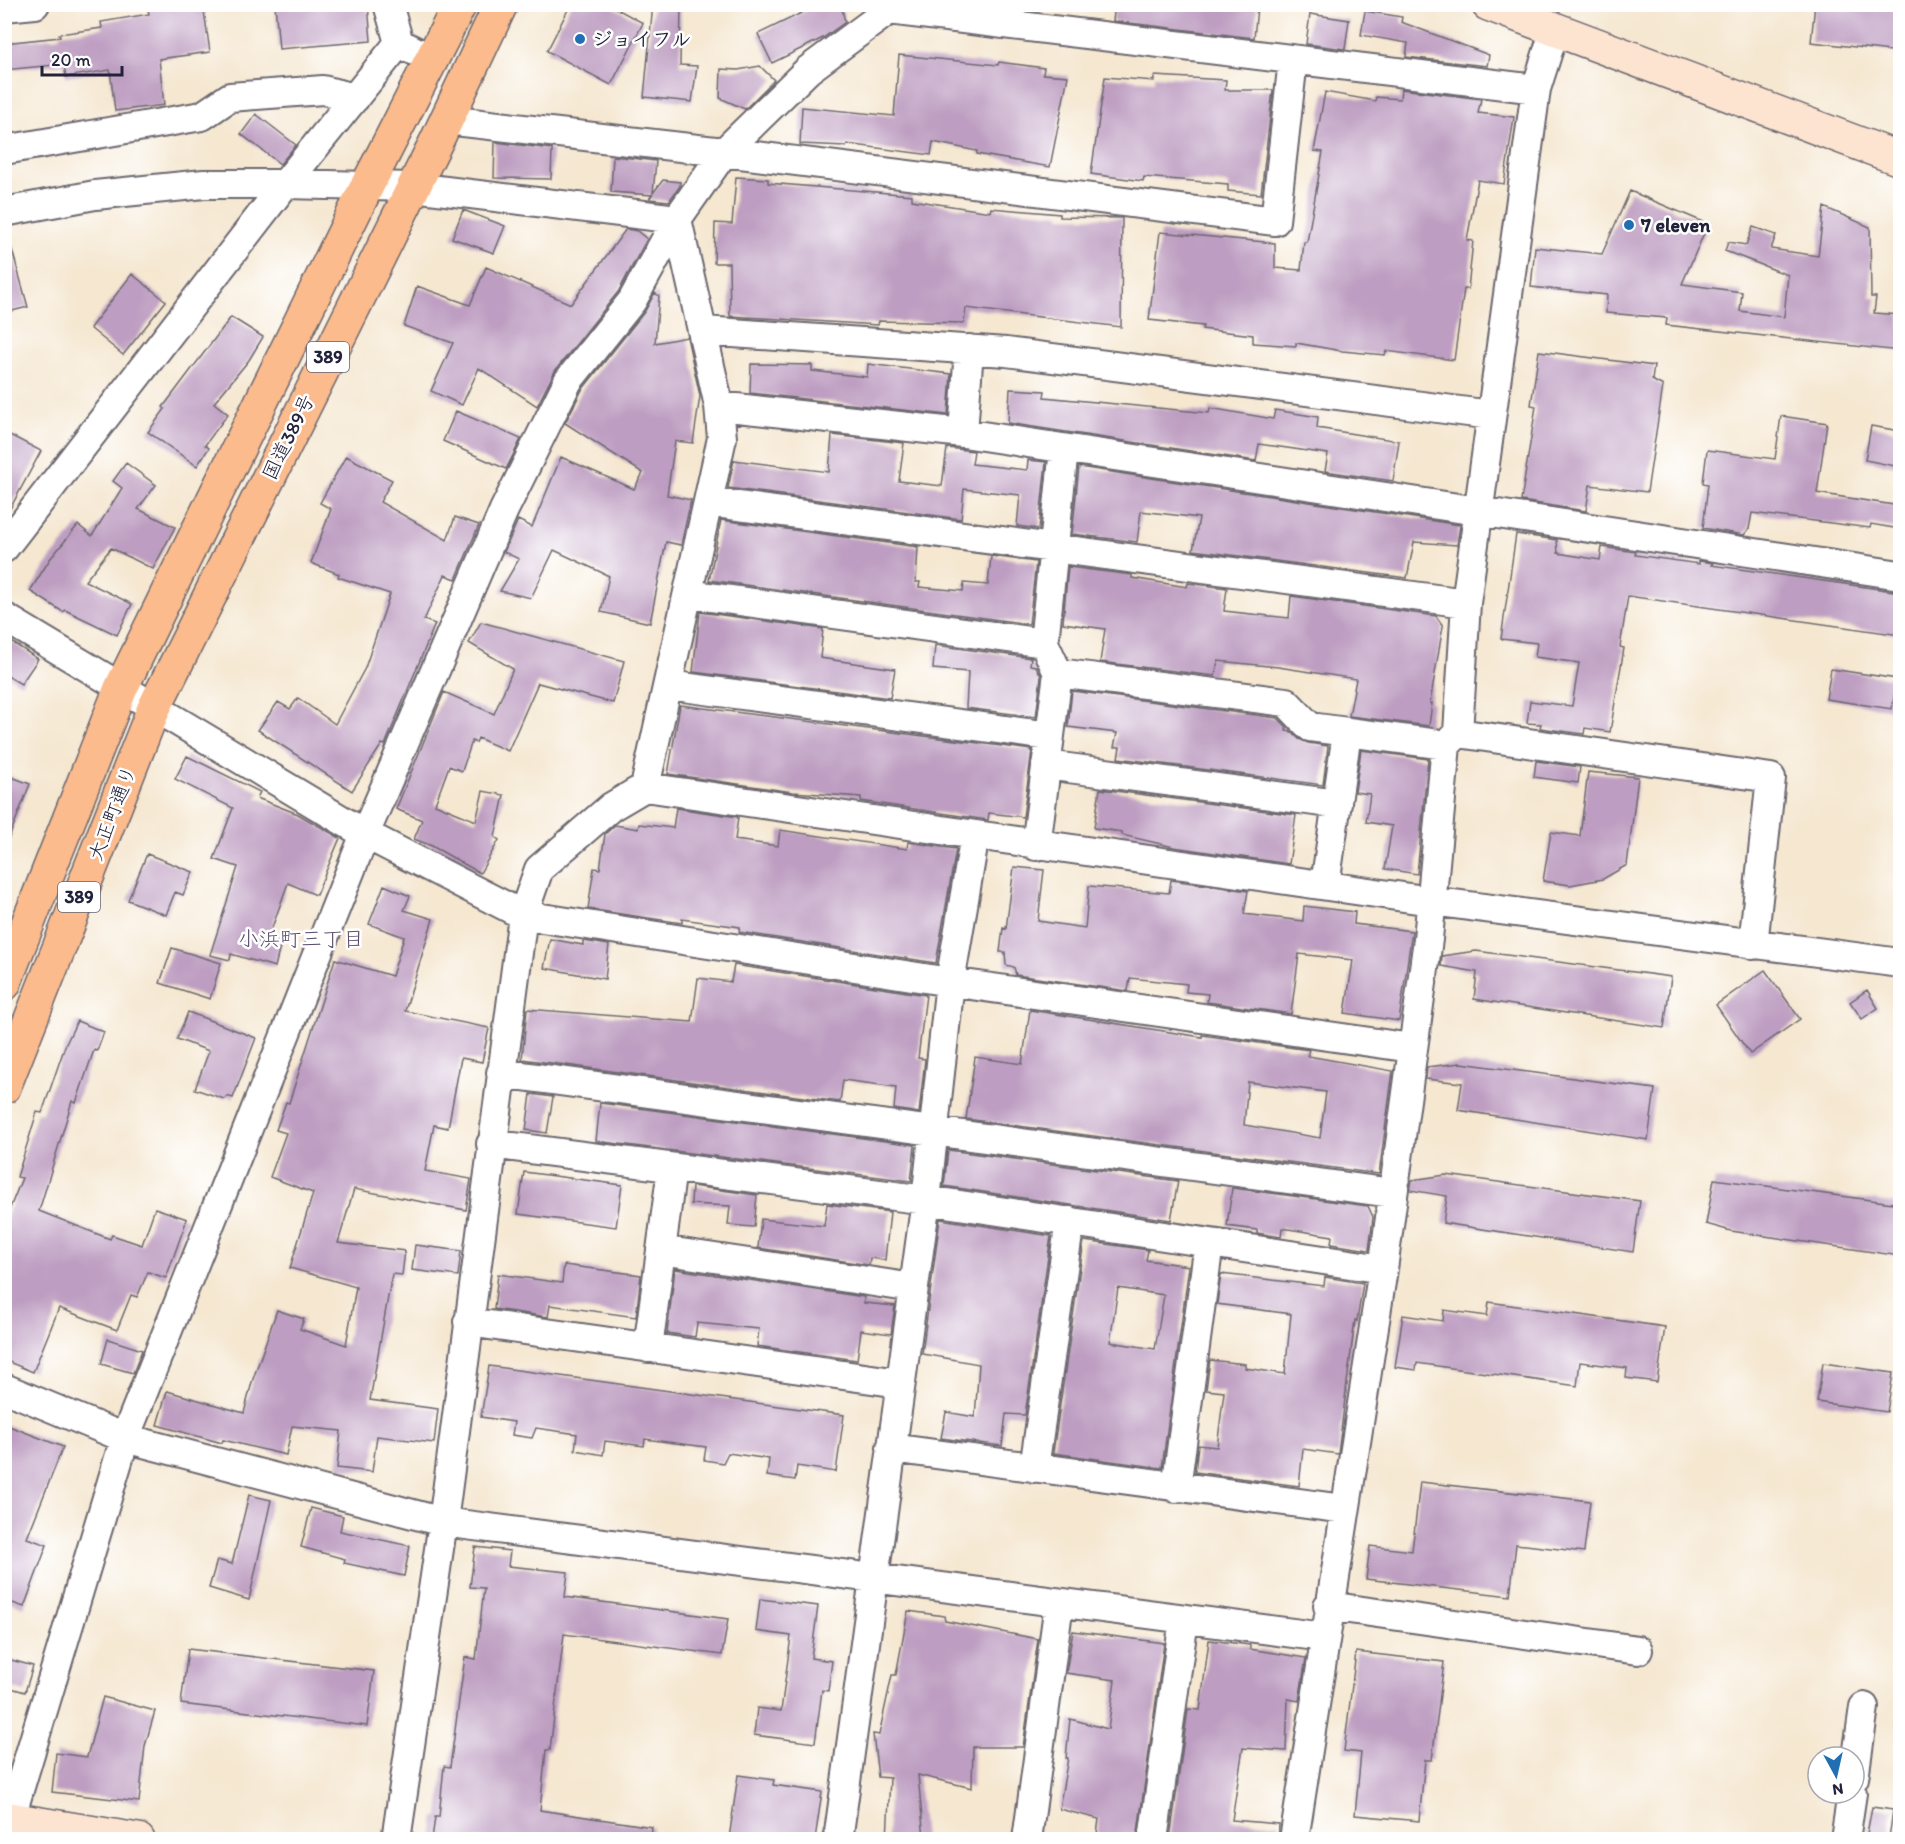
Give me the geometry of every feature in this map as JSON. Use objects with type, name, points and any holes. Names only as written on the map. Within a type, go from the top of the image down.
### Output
[{"type":"highway","name":"国道389号","points":[[121,688],[367,186],[460,4]]},
{"type":"highway","name":"国道389号","points":[[154,708],[413,187],[501,4]]},
{"type":"highway","name":"大正町通り","points":[[4,984],[121,688]]},
{"type":"highway","name":"大正町通り","points":[[4,1087],[154,708]]},
{"type":"street","points":[[4,7],[35,4]]},
{"type":"street","points":[[388,4],[399,43],[432,59]]},
{"type":"street","points":[[1488,4],[1557,17],[1900,159]]},
{"type":"street","points":[[138,1839],[7,1819],[125,1438],[365,834],[504,510],[568,381],[632,301],[677,219],[724,152],[808,70],[889,7],[1536,89]]},
{"type":"street","points":[[1294,1839],[1328,1606],[1383,1269],[1452,739],[1466,603],[1536,89],[1557,17]]},
{"type":"street","points":[[4,548],[285,184],[399,43]]},
{"type":"street","points":[[446,120],[724,152],[1275,221],[1293,60]]},
{"type":"street","points":[[4,150],[202,116],[230,97],[323,90],[355,98]]},
{"type":"street","points":[[4,212],[95,195],[204,184],[285,184],[413,187],[677,219]]},
{"type":"street","points":[[645,788],[722,438],[719,406],[704,331],[677,219]]},
{"type":"street","points":[[704,331],[969,349],[1491,415]]},
{"type":"street","points":[[963,433],[969,349]]},
{"type":"street","points":[[719,406],[963,433],[1900,574]]},
{"type":"street","points":[[1036,846],[1058,673],[1044,643],[1064,449]]},
{"type":"street","points":[[708,502],[1466,603]]},
{"type":"street","points":[[687,594],[1044,643]]},
{"type":"street","points":[[4,617],[365,834],[523,915],[950,982],[1412,1048]]},
{"type":"street","points":[[1058,673],[1286,702],[1310,727],[1347,734],[1452,739],[1772,778],[1753,945]]},
{"type":"street","points":[[668,685],[1050,736]]},
{"type":"street","points":[[1325,885],[1347,734]]},
{"type":"street","points":[[1046,765],[1337,804]]},
{"type":"street","points":[[396,1839],[443,1522],[491,1144],[523,915],[539,868],[611,807],[645,788],[1431,902],[1900,963]]},
{"type":"street","points":[[838,1839],[926,1200],[950,982],[975,835]]},
{"type":"street","points":[[501,1073],[1393,1192]]},
{"type":"street","points":[[491,1144],[926,1200],[1383,1269]]},
{"type":"street","points":[[648,1348],[672,1168]]},
{"type":"street","points":[[1035,1468],[1070,1221]]},
{"type":"street","points":[[1176,1488],[1209,1243]]},
{"type":"street","points":[[661,1250],[914,1288]]},
{"type":"street","points":[[468,1322],[900,1383]]},
{"type":"street","points":[[4,1388],[125,1438],[443,1522],[1324,1637]]},
{"type":"street","points":[[891,1448],[1344,1509]]},
{"type":"street","points":[[1027,1839],[1059,1603]]},
{"type":"street","points":[[1328,1606],[1638,1650]]},
{"type":"street","points":[[1153,1839],[1184,1619]]},
{"type":"street","points":[[1859,1745],[1864,1707]]},
{"type":"street","points":[[1845,1839],[1850,1805]]},
{"type":"building","points":[[147,4],[203,4],[210,52],[159,59],[164,105],[115,111],[110,70],[66,77],[64,64],[4,70],[4,43],[60,37],[59,34],[102,28],[101,22],[149,14]]},
{"type":"building","points":[[275,4],[368,4],[371,41],[279,49]]},
{"type":"building","points":[[571,4],[608,4],[643,23],[611,85],[547,51]]},
{"type":"building","points":[[653,4],[681,4],[680,65],[697,66],[692,102],[644,97]]},
{"type":"building","points":[[820,4],[841,4],[845,22],[823,38],[772,63],[758,34]]},
{"type":"building","points":[[1115,4],[1222,4],[1257,8],[1254,38],[1113,21]]},
{"type":"building","points":[[1815,4],[1900,4],[1900,52],[1811,42]]},
{"type":"building","points":[[1365,11],[1402,17],[1401,22],[1489,55],[1487,66],[1406,57],[1408,43],[1361,35]]},
{"type":"building","points":[[1310,14],[1349,20],[1345,49],[1306,44]]},
{"type":"building","points":[[899,55],[998,65],[999,62],[1044,68],[1043,74],[1068,76],[1050,167],[977,154],[977,151],[933,142],[931,155],[847,144],[846,146],[800,144],[802,107],[894,116]]},
{"type":"building","points":[[760,66],[774,80],[745,109],[720,98],[721,69],[738,70]]},
{"type":"building","points":[[1154,76],[1226,80],[1225,90],[1273,90],[1261,194],[1228,191],[1228,184],[1144,177],[1143,181],[1091,174],[1105,77],[1154,81]]},
{"type":"building","points":[[1401,89],[1481,99],[1478,113],[1514,117],[1504,184],[1478,180],[1467,240],[1473,241],[1468,289],[1464,289],[1454,360],[1386,351],[1385,355],[1342,351],[1296,343],[1296,346],[1253,343],[1253,335],[1149,320],[1160,232],[1275,243],[1275,268],[1301,270],[1304,242],[1307,242],[1323,152],[1314,151],[1325,92],[1375,101],[1376,97],[1400,99]]},
{"type":"building","points":[[256,114],[296,145],[280,164],[241,134]]},
{"type":"building","points":[[495,142],[552,149],[551,179],[494,178]]},
{"type":"building","points":[[613,156],[656,161],[653,193],[663,180],[680,182],[680,186],[669,201],[649,199],[652,195],[611,192]]},
{"type":"building","points":[[736,177],[768,179],[768,183],[912,195],[912,200],[990,212],[991,208],[1060,214],[1060,217],[1122,218],[1121,327],[966,308],[964,323],[879,321],[878,325],[730,316],[729,263],[714,263],[715,223],[732,224]]},
{"type":"building","points":[[1630,191],[1708,224],[1682,284],[1742,292],[1740,311],[1784,317],[1788,275],[1725,251],[1728,242],[1746,245],[1753,227],[1776,235],[1771,249],[1818,256],[1824,207],[1870,227],[1871,297],[1876,297],[1874,313],[1900,315],[1900,351],[1666,325],[1667,318],[1606,313],[1607,295],[1531,287],[1535,247],[1602,254]]},
{"type":"building","points":[[463,210],[505,226],[494,253],[452,238]]},
{"type":"building","points":[[626,229],[637,231],[647,239],[618,292],[555,371],[537,406],[479,368],[462,405],[431,391],[453,343],[404,326],[417,286],[470,305],[486,267],[571,304]]},
{"type":"building","points":[[11,246],[28,307],[4,313],[4,247]]},
{"type":"building","points":[[132,274],[166,301],[123,355],[90,328]]},
{"type":"building","points":[[655,293],[659,296],[655,343],[687,337],[700,396],[693,443],[675,441],[667,495],[691,500],[681,545],[666,542],[650,623],[601,612],[609,576],[554,550],[531,598],[500,591],[519,559],[504,552],[518,520],[532,527],[561,457],[634,489],[643,473],[565,423],[582,390],[645,311]]},
{"type":"building","points":[[231,317],[263,337],[249,360],[214,403],[228,414],[205,445],[209,448],[197,466],[148,432],[165,409],[163,407]]},
{"type":"building","points":[[1539,351],[1654,366],[1652,380],[1663,386],[1647,492],[1590,485],[1586,511],[1521,501],[1536,406],[1531,405]]},
{"type":"building","points":[[751,364],[812,365],[812,371],[867,377],[868,364],[951,374],[948,415],[750,393]]},
{"type":"building","points":[[1010,389],[1045,391],[1044,397],[1209,413],[1210,408],[1273,419],[1275,410],[1318,417],[1317,428],[1399,441],[1393,481],[1325,471],[1328,454],[1259,444],[1256,461],[1008,423]]},
{"type":"building","points":[[456,411],[521,439],[506,469],[443,441]]},
{"type":"building","points":[[1781,416],[1827,423],[1817,493],[1900,506],[1900,529],[1871,524],[1870,528],[1752,513],[1749,529],[1744,535],[1703,528],[1708,484],[1703,483],[1707,450],[1775,459]]},
{"type":"building","points":[[1871,426],[1900,431],[1900,467],[1865,460]]},
{"type":"building","points":[[4,432],[41,451],[4,520]]},
{"type":"building","points":[[832,435],[904,443],[899,481],[942,486],[947,448],[974,451],[972,464],[1027,470],[1028,460],[1046,462],[1039,529],[1017,526],[1020,495],[964,489],[961,519],[728,488],[734,460],[829,472]]},
{"type":"building","points":[[346,456],[392,480],[380,502],[447,540],[455,517],[479,525],[456,579],[445,575],[424,620],[435,624],[385,745],[382,744],[352,791],[258,730],[278,702],[290,709],[298,698],[335,724],[365,668],[390,594],[338,577],[339,574],[311,563],[331,509],[320,503]]},
{"type":"building","points":[[126,463],[156,485],[138,509],[175,527],[153,569],[111,548],[85,581],[132,604],[117,635],[65,610],[63,612],[30,591],[50,559],[78,525],[92,536],[122,488],[113,481]]},
{"type":"building","points":[[1079,467],[1460,525],[1457,545],[1414,542],[1407,578],[1193,550],[1199,518],[1141,511],[1137,542],[1072,534]]},
{"type":"building","points":[[721,520],[918,547],[916,582],[920,582],[919,587],[963,591],[964,583],[988,585],[991,556],[1036,562],[1029,624],[709,580]]},
{"type":"building","points":[[1516,534],[1557,540],[1558,553],[1600,560],[1602,547],[1636,552],[1635,555],[1699,564],[1699,561],[1713,563],[1711,565],[1900,592],[1900,635],[1628,596],[1620,647],[1624,648],[1610,732],[1585,728],[1584,734],[1540,728],[1541,724],[1527,723],[1530,701],[1572,706],[1579,663],[1535,657],[1537,643],[1501,639]]},
{"type":"building","points":[[1068,567],[1132,575],[1132,578],[1187,587],[1188,583],[1227,588],[1224,611],[1289,618],[1291,596],[1436,616],[1443,626],[1430,703],[1432,703],[1429,726],[1349,716],[1356,679],[1278,667],[1218,661],[1215,676],[1100,662],[1105,629],[1063,623]]},
{"type":"building","points":[[700,612],[823,629],[820,658],[895,669],[890,698],[693,672]]},
{"type":"building","points":[[481,622],[624,661],[613,703],[538,683],[508,751],[478,738],[476,743],[472,741],[462,771],[449,766],[435,804],[476,821],[483,791],[504,795],[495,837],[499,840],[480,873],[432,846],[414,839],[422,820],[396,809],[444,692],[494,714],[513,669],[469,643]]},
{"type":"building","points":[[4,637],[38,659],[21,684],[4,674]]},
{"type":"building","points":[[935,645],[1031,658],[1030,665],[1036,666],[1041,676],[1036,717],[966,708],[968,672],[933,669]]},
{"type":"building","points":[[1831,669],[1897,679],[1892,709],[1826,699]]},
{"type":"building","points":[[1072,691],[1278,718],[1287,727],[1286,731],[1292,732],[1299,739],[1328,746],[1323,785],[1118,758],[1120,747],[1114,747],[1117,733],[1068,727]]},
{"type":"building","points":[[680,705],[1032,750],[1023,817],[989,813],[988,820],[861,801],[861,797],[793,792],[668,774]]},
{"type":"building","points":[[1361,750],[1428,759],[1417,874],[1385,869],[1392,826],[1366,822],[1370,794],[1355,792]]},
{"type":"building","points":[[187,756],[260,792],[257,798],[298,814],[340,838],[316,895],[288,883],[268,939],[281,943],[275,967],[231,954],[230,960],[210,955],[238,867],[214,859],[233,808],[175,779]]},
{"type":"building","points":[[1536,761],[1580,767],[1578,783],[1534,777]]},
{"type":"building","points":[[1588,772],[1638,777],[1627,865],[1603,879],[1570,885],[1543,881],[1551,832],[1580,836]]},
{"type":"building","points":[[4,774],[30,784],[6,845],[4,845]]},
{"type":"building","points":[[1100,789],[1296,815],[1289,864],[1174,847],[1122,835],[1122,832],[1094,828]]},
{"type":"building","points":[[676,808],[738,817],[735,840],[778,846],[780,830],[907,849],[908,842],[956,849],[936,963],[739,932],[740,927],[682,919],[682,923],[588,909],[594,868],[600,869],[605,834],[615,825],[638,829],[639,824],[673,828]]},
{"type":"building","points":[[147,854],[193,872],[183,895],[175,892],[166,915],[128,900]]},
{"type":"building","points":[[1014,867],[1044,870],[1038,921],[1085,928],[1089,886],[1169,893],[1171,880],[1248,891],[1244,914],[1303,921],[1304,906],[1355,912],[1354,924],[1412,931],[1399,1021],[1345,1013],[1353,960],[1299,954],[1291,1014],[1207,1002],[1208,994],[1186,992],[1187,984],[1130,978],[1128,991],[1016,975],[1014,967],[1006,965],[1005,952],[1000,952],[1003,928],[1006,929]]},
{"type":"building","points":[[384,885],[410,896],[404,910],[433,919],[405,1011],[489,1028],[482,1062],[461,1058],[448,1128],[434,1125],[425,1171],[471,1179],[466,1210],[354,1189],[338,1243],[405,1251],[402,1275],[392,1274],[370,1400],[438,1409],[434,1443],[377,1436],[372,1472],[337,1468],[341,1431],[292,1426],[286,1455],[223,1440],[222,1443],[157,1425],[167,1391],[244,1413],[252,1382],[277,1310],[304,1319],[300,1329],[346,1345],[356,1287],[290,1268],[313,1193],[270,1177],[286,1133],[276,1130],[286,1102],[289,1103],[335,959],[392,976],[404,937],[369,924]]},
{"type":"building","points":[[550,939],[583,945],[583,941],[609,945],[605,979],[544,968]]},
{"type":"building","points":[[172,948],[221,963],[210,999],[160,983]]},
{"type":"building","points":[[1476,951],[1671,977],[1664,1028],[1474,999],[1477,972],[1441,966],[1442,956]]},
{"type":"building","points":[[734,965],[926,995],[918,1058],[925,1059],[919,1113],[894,1109],[896,1087],[843,1080],[840,1102],[522,1059],[527,1009],[692,1022],[698,978],[731,982]]},
{"type":"building","points":[[1765,970],[1800,1019],[1750,1054],[1716,1005]]},
{"type":"building","points":[[1867,990],[1878,1008],[1862,1019],[1850,1002]]},
{"type":"building","points":[[1030,1010],[1202,1037],[1202,1035],[1309,1050],[1308,1056],[1393,1071],[1379,1174],[966,1119],[975,1057],[1022,1064]],"holes":[[[1248,1082],[1326,1092],[1320,1138],[1244,1125]]]},
{"type":"building","points":[[188,1012],[256,1038],[233,1098],[227,1096],[224,1099],[195,1089],[209,1051],[177,1039]]},
{"type":"building","points":[[77,1021],[104,1032],[97,1051],[94,1050],[76,1103],[72,1101],[39,1211],[110,1239],[112,1235],[142,1245],[155,1208],[187,1219],[166,1278],[148,1272],[137,1297],[131,1295],[117,1330],[59,1308],[33,1372],[4,1360],[4,1223],[22,1178],[17,1177],[37,1112],[42,1113],[65,1046]]},
{"type":"building","points":[[1461,1063],[1655,1089],[1648,1140],[1458,1110],[1462,1083],[1426,1079],[1427,1067]]},
{"type":"building","points":[[531,1094],[553,1097],[547,1133],[526,1130]]},
{"type":"building","points":[[600,1103],[915,1145],[911,1181],[596,1141]]},
{"type":"building","points":[[948,1150],[1178,1181],[1171,1220],[944,1186]]},
{"type":"building","points":[[524,1172],[622,1185],[616,1227],[518,1214]]},
{"type":"building","points":[[1446,1175],[1640,1201],[1633,1252],[1443,1223],[1447,1196],[1410,1190],[1412,1180]]},
{"type":"building","points":[[1714,1179],[1900,1204],[1900,1256],[1731,1231],[1706,1224]]},
{"type":"building","points":[[692,1186],[757,1195],[754,1227],[728,1225],[730,1206],[691,1204]]},
{"type":"building","points":[[1232,1188],[1368,1206],[1373,1217],[1369,1250],[1331,1244],[1332,1236],[1282,1228],[1281,1237],[1257,1233],[1257,1230],[1227,1226]]},
{"type":"building","points":[[827,1204],[890,1212],[885,1260],[870,1258],[869,1265],[758,1248],[761,1219],[824,1226]]},
{"type":"building","points":[[940,1219],[1051,1236],[1025,1415],[1006,1414],[1002,1446],[941,1438],[946,1412],[975,1417],[979,1364],[922,1354]]},
{"type":"building","points":[[1084,1241],[1148,1250],[1146,1260],[1189,1266],[1162,1468],[1053,1453]],"holes":[[[1118,1288],[1164,1295],[1155,1349],[1110,1342]]]},
{"type":"building","points":[[415,1245],[461,1251],[458,1276],[412,1270]]},
{"type":"building","points":[[564,1265],[641,1275],[636,1317],[550,1305],[548,1317],[494,1309],[498,1274],[562,1283]]},
{"type":"building","points":[[675,1269],[864,1297],[864,1303],[895,1306],[891,1334],[861,1330],[857,1360],[757,1346],[759,1329],[697,1323],[695,1337],[667,1333]]},
{"type":"building","points":[[1221,1274],[1324,1286],[1325,1277],[1363,1283],[1357,1321],[1355,1320],[1338,1454],[1303,1449],[1299,1486],[1195,1472],[1198,1445],[1217,1447],[1224,1392],[1206,1390],[1210,1360],[1245,1364],[1245,1368],[1285,1374],[1291,1314],[1217,1304]]},
{"type":"building","points":[[1489,1302],[1665,1327],[1657,1382],[1626,1378],[1627,1368],[1580,1362],[1577,1386],[1417,1363],[1416,1370],[1395,1367],[1403,1315],[1443,1321],[1444,1310],[1487,1316]]},
{"type":"building","points":[[108,1339],[142,1350],[133,1373],[101,1364]]},
{"type":"building","points":[[1823,1363],[1893,1373],[1887,1412],[1817,1402]]},
{"type":"building","points":[[489,1366],[844,1415],[836,1472],[797,1466],[795,1480],[767,1476],[769,1459],[728,1453],[723,1463],[704,1460],[706,1447],[645,1439],[644,1446],[605,1441],[603,1455],[575,1450],[577,1434],[536,1428],[532,1438],[512,1435],[514,1422],[481,1417]]},
{"type":"building","points":[[4,1424],[63,1447],[27,1538],[47,1545],[24,1607],[4,1600]]},
{"type":"building","points":[[1420,1482],[1590,1501],[1584,1552],[1516,1544],[1510,1596],[1366,1579],[1370,1546],[1412,1551]]},
{"type":"building","points":[[249,1495],[271,1500],[249,1600],[209,1588],[217,1560],[232,1564]]},
{"type":"building","points":[[311,1508],[343,1516],[340,1531],[410,1546],[404,1576],[344,1563],[345,1559],[301,1547]]},
{"type":"building","points":[[475,1547],[510,1551],[508,1566],[568,1572],[565,1597],[728,1619],[722,1655],[564,1634],[550,1750],[546,1750],[540,1810],[652,1827],[651,1839],[432,1839],[435,1817],[439,1817],[444,1766],[450,1767],[465,1657],[476,1659],[484,1588],[470,1587]]},
{"type":"building","points":[[760,1599],[818,1606],[811,1658],[832,1661],[828,1691],[822,1690],[815,1743],[754,1735],[757,1708],[781,1711],[791,1636],[756,1631]]},
{"type":"building","points":[[908,1611],[944,1616],[945,1621],[1038,1639],[1023,1747],[973,1747],[972,1788],[918,1775],[924,1839],[887,1839],[890,1778],[878,1777],[873,1734],[879,1735],[892,1675],[896,1675]]},
{"type":"building","points":[[1073,1631],[1164,1643],[1137,1839],[1097,1834],[1099,1819],[1059,1809],[1068,1758],[1066,1758],[1070,1719],[1108,1729],[1115,1680],[1066,1673]]},
{"type":"building","points":[[1209,1640],[1250,1645],[1250,1649],[1306,1658],[1299,1701],[1288,1699],[1286,1751],[1243,1748],[1232,1820],[1279,1824],[1278,1839],[1170,1839],[1188,1709],[1200,1710]]},
{"type":"building","points":[[188,1649],[374,1671],[367,1726],[181,1704]]},
{"type":"building","points":[[1356,1652],[1444,1662],[1432,1760],[1425,1760],[1419,1821],[1355,1815],[1361,1753],[1344,1751]]},
{"type":"building","points":[[4,1658],[33,1666],[25,1692],[4,1686]]},
{"type":"building","points":[[103,1697],[155,1711],[145,1746],[139,1802],[52,1792],[56,1753],[87,1757]]},
{"type":"building","points":[[738,1775],[774,1780],[773,1785],[822,1792],[815,1839],[729,1839]]},
{"type":"building","points":[[1872,1807],[1893,1810],[1889,1839],[1866,1839]]},
{"type":"place","name":"ジョイフル","points":[[580,39]]},
{"type":"place","name":"7 eleven","points":[[1629,225]]},
{"type":"district","name":"小浜町三丁目","points":[[301,938]]}]
